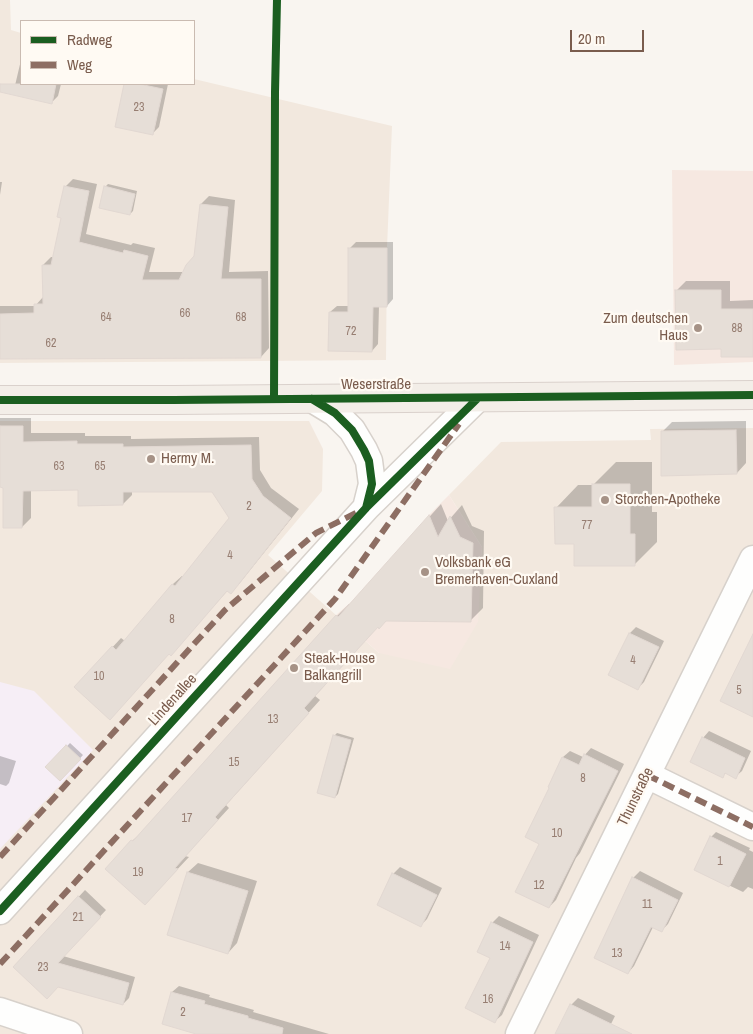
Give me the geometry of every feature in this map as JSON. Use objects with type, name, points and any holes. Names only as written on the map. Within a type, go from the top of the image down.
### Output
[{"type":"main road","name":"Weserstraße","points":[[0,400],[753,395]]},
{"type":"street","name":"Lindenallee","points":[[0,910],[366,508],[478,398]]},
{"type":"street","name":"Lindenallee","points":[[312,399],[352,430],[364,450],[369,461],[372,484],[366,508]]},
{"type":"street","name":"Thunstraße","points":[[519,1034],[753,559]]},
{"type":"street","points":[[647,776],[753,827]]},
{"type":"street","points":[[0,1011],[69,1034]]},
{"type":"shaded area","points":[[0,0],[10,0],[11,30],[20,33],[20,85],[195,85],[195,79],[392,126],[387,248],[386,360],[0,363]]},
{"type":"shaded area","points":[[672,170],[753,171],[753,362],[674,365]]},
{"type":"shaded area","points":[[0,421],[309,421],[323,449],[322,491],[268,555],[379,653],[480,565],[482,547],[449,495],[501,442],[651,440],[650,429],[753,428],[753,1034],[0,1034]]},
{"type":"shaded area","points":[[449,495],[482,547],[478,622],[450,669],[379,653],[336,615],[351,602]]},
{"type":"shaded area","points":[[0,682],[34,691],[93,750],[0,849]]},
{"type":"building","points":[[0,84],[56,85],[52,104],[0,92]]},
{"type":"building","points":[[124,85],[144,85],[163,89],[153,135],[115,127]]},
{"type":"building","points":[[64,186],[89,191],[79,242],[123,253],[124,250],[148,256],[142,280],[179,280],[186,265],[194,256],[200,204],[228,207],[221,279],[261,279],[261,358],[0,359],[0,314],[34,313],[34,304],[43,304],[42,265],[51,265],[61,218],[57,217]]},
{"type":"building","points":[[104,186],[135,194],[130,215],[99,208]]},
{"type":"building","points":[[348,248],[387,248],[387,307],[373,307],[372,352],[328,351],[329,312],[348,312]]},
{"type":"building","points":[[675,290],[721,290],[721,309],[753,309],[753,357],[721,357],[721,349],[676,350]]},
{"type":"building","points":[[0,426],[23,426],[23,442],[77,441],[77,444],[123,444],[123,447],[251,445],[252,479],[263,496],[291,518],[231,594],[227,591],[171,656],[169,654],[110,720],[74,687],[112,646],[116,650],[172,584],[175,586],[229,518],[212,492],[123,492],[123,505],[78,506],[78,490],[23,491],[22,528],[3,528],[3,488],[0,487]]},
{"type":"building","points":[[736,430],[737,474],[661,476],[661,431]]},
{"type":"building","points":[[592,484],[630,484],[630,534],[635,534],[635,566],[574,566],[574,544],[555,544],[554,507],[592,507]]},
{"type":"building","points":[[429,515],[438,537],[450,516],[460,537],[473,543],[471,622],[386,621],[379,629],[378,627],[304,708],[309,713],[215,817],[218,820],[175,868],[178,869],[145,905],[105,869],[131,840],[133,841],[336,615],[338,617]]},
{"type":"building","points":[[629,633],[659,647],[638,690],[608,675]]},
{"type":"building","points":[[753,634],[753,717],[720,701]]},
{"type":"building","points":[[333,735],[351,740],[335,798],[317,793]]},
{"type":"building","points":[[702,737],[745,758],[736,779],[725,773],[723,778],[690,762]]},
{"type":"building","points":[[66,745],[81,759],[60,781],[45,767]]},
{"type":"building","points":[[584,754],[618,771],[549,908],[515,892],[539,844],[525,837],[562,757],[579,765]]},
{"type":"building","points":[[710,836],[746,854],[729,887],[694,870]]},
{"type":"building","points":[[187,872],[248,891],[228,954],[167,935]]},
{"type":"building","points":[[392,873],[437,895],[421,927],[377,905]]},
{"type":"building","points":[[632,877],[678,900],[662,932],[651,927],[628,974],[594,958]]},
{"type":"building","points":[[78,896],[101,917],[58,963],[129,983],[123,1005],[58,987],[47,999],[13,967]]},
{"type":"building","points":[[491,922],[533,942],[495,1023],[465,1008],[490,958],[477,952]]},
{"type":"building","points":[[171,992],[205,1001],[204,1004],[283,1028],[282,1034],[196,1034],[162,1024]]},
{"type":"building","points":[[570,1004],[632,1034],[555,1034]]},
{"type":"marked path","points":[[0,964],[335,599],[459,424]]},
{"type":"marked path","points":[[0,857],[225,610],[316,533],[358,512]]},
{"type":"marked path","points":[[647,775],[753,827]]},
{"type":"cycle path","points":[[274,399],[277,0]]},
{"type":"cycle path","points":[[0,400],[753,395]]},
{"type":"cycle path","points":[[0,911],[366,508],[478,398]]},
{"type":"cycle path","points":[[312,399],[335,413],[352,430],[364,450],[369,461],[372,484],[366,508]]},
{"type":"place","name":"Zum deutschen Haus","points":[[698,328]]},
{"type":"place","name":"Hermy M.","points":[[151,459]]},
{"type":"place","name":"Storchen-Apotheke","points":[[605,500]]},
{"type":"place","name":"Volksbank eG Bremerhaven-Cuxland","points":[[425,572]]},
{"type":"place","name":"Steak-House Balkangrill","points":[[294,668]]}]
